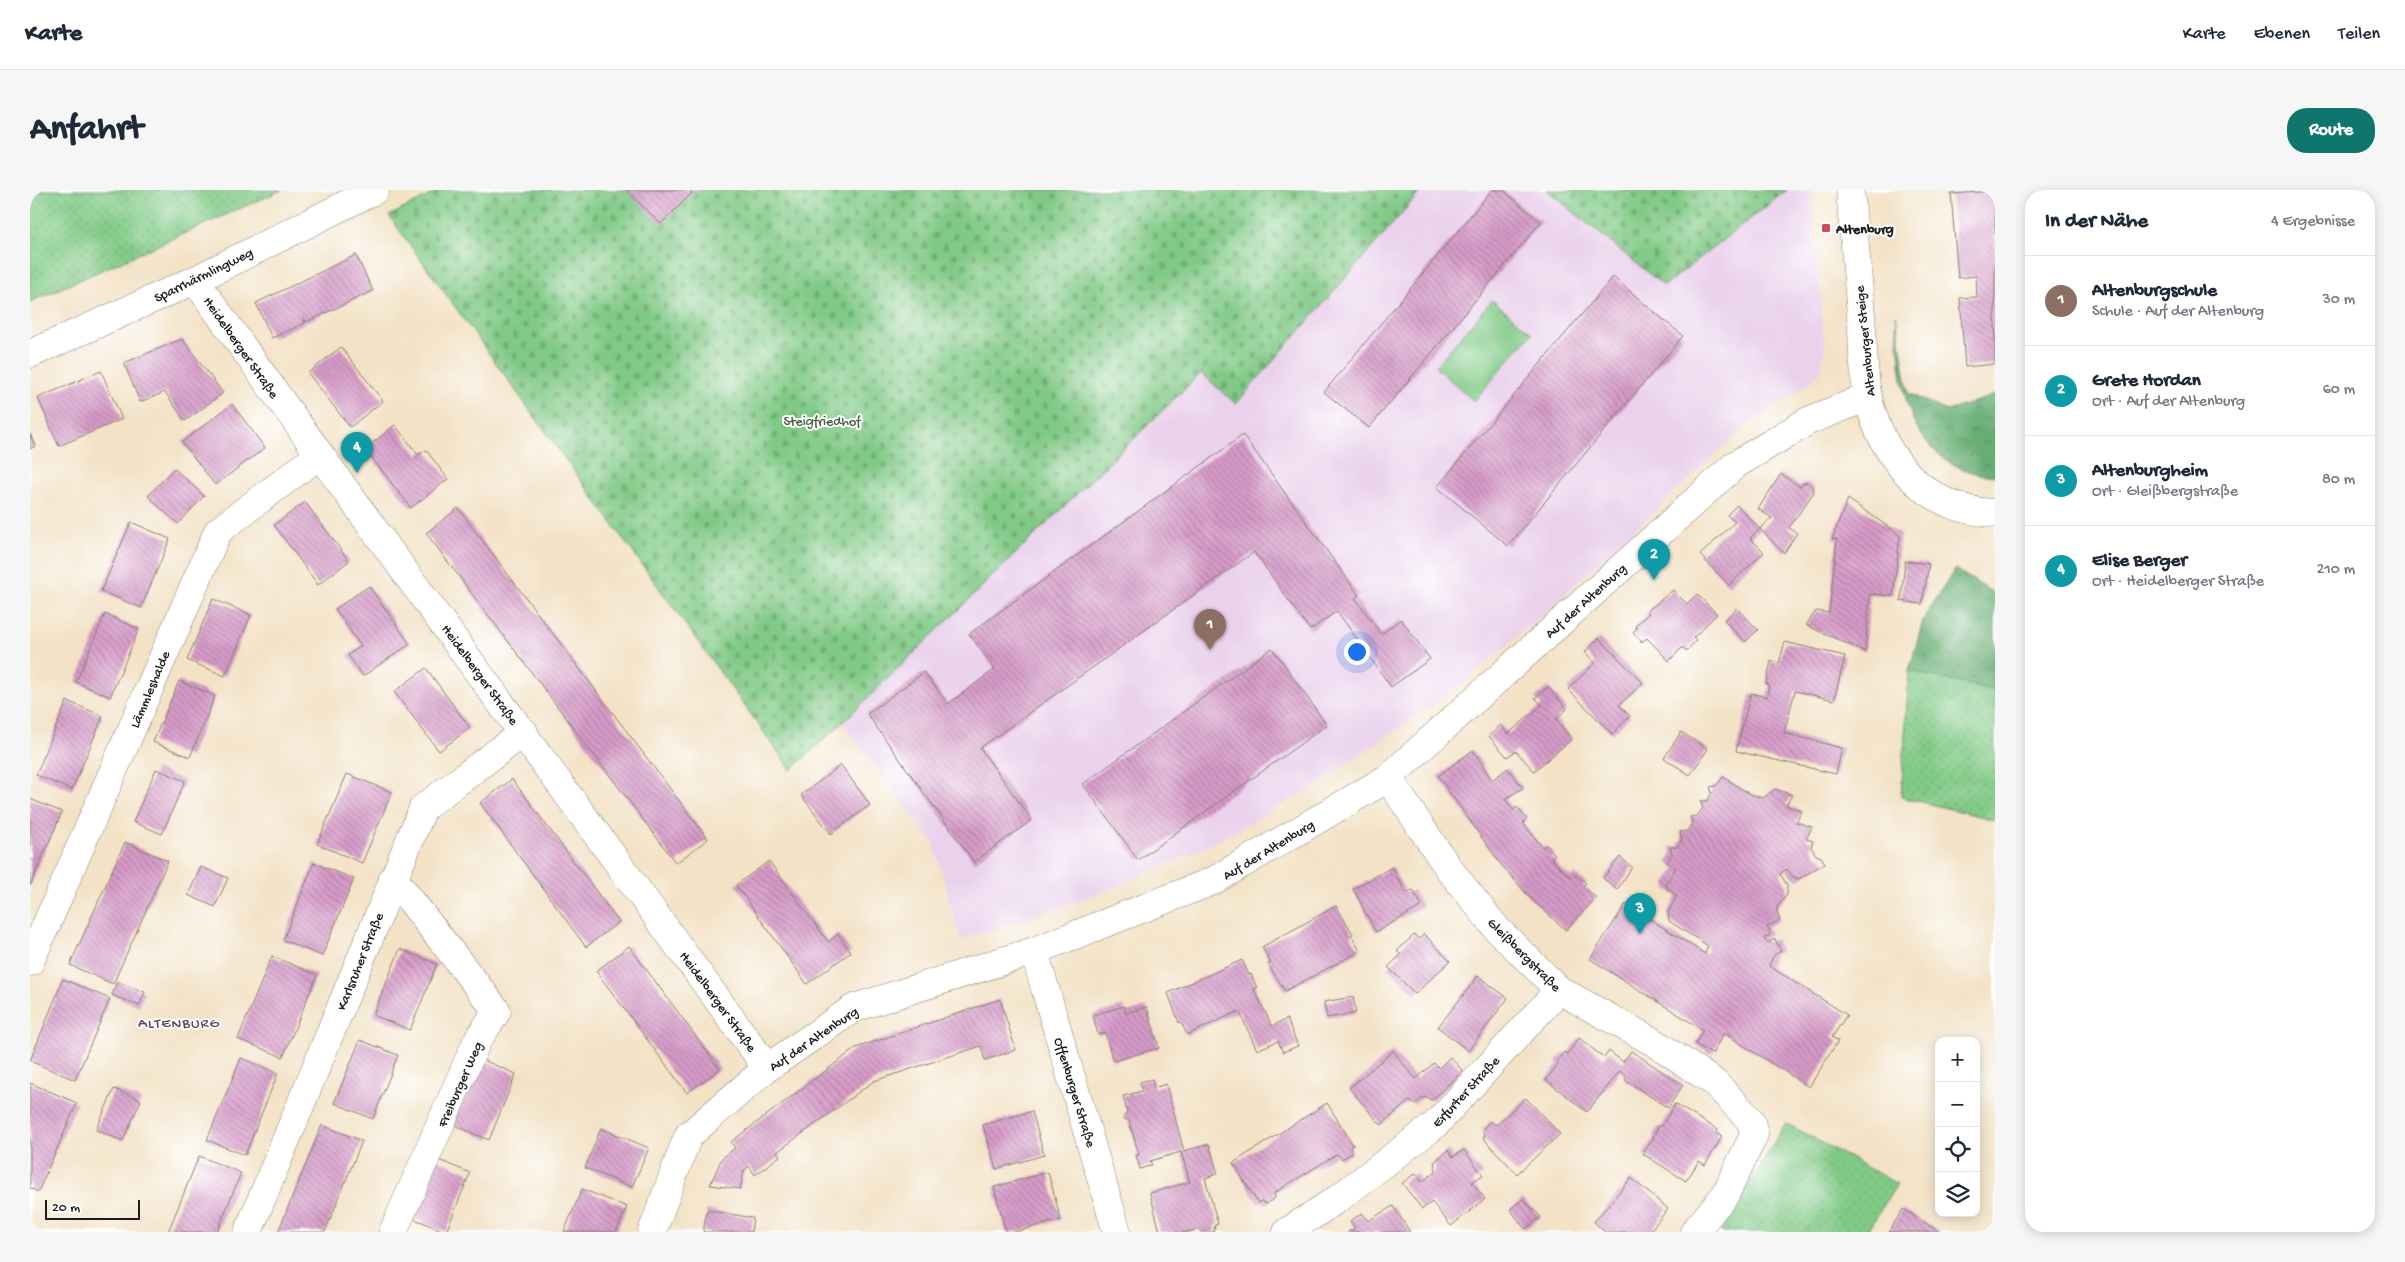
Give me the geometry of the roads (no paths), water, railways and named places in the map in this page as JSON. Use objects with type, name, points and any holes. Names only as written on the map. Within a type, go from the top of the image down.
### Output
[{"type":"street","name":"Sparrhärmlingweg","points":[[30,354],[195,280],[375,190]]},
{"type":"street","name":"Altenburger Steige","points":[[1850,190],[1868,397],[1882,438],[1906,474],[1925,491],[1952,504],[1984,513],[1995,513]]},
{"type":"street","name":"Heidelberger Straße","points":[[195,280],[319,455],[524,732],[768,1068]]},
{"type":"street","name":"Auf der Altenburg","points":[[652,1232],[688,1136],[768,1068],[854,1008],[1034,951],[1213,881],[1388,778],[1735,465],[1808,421],[1868,397]]},
{"type":"street","name":"Lämmleshalde","points":[[30,962],[218,531],[319,455]]},
{"type":"street","name":"Karlsruher Straße","points":[[248,1232],[423,808],[524,732]]},
{"type":"street","name":"Gleißbergstraße","points":[[1388,778],[1455,876],[1497,929],[1559,990],[1657,1044],[1715,1083],[1752,1121],[1754,1135],[1725,1194],[1694,1232]]},
{"type":"street","name":"Freiburger Weg","points":[[394,878],[497,1011],[477,1042],[394,1232]]},
{"type":"street","name":"Offenburger Straße","points":[[1034,951],[1118,1232]]},
{"type":"street","name":"Erfurter Straße","points":[[1287,1232],[1339,1198],[1436,1125],[1559,990]]},
{"type":"place","name":"Altenburg","points":[[1826,228]]},
{"type":"place","name":"Elise Berger","points":[[357,473]]},
{"type":"place","name":"Grete Hordan","points":[[1654,580]]},
{"type":"place","name":"Altenburgschule","points":[[1210,650]]},
{"type":"place","name":"Altenburgheim","points":[[1640,934]]},
{"type":"district","name":"ALTENBURG","points":[[179,1022]]},
{"type":"park label","name":"Steigfriedhof","points":[[822,420]]}]
